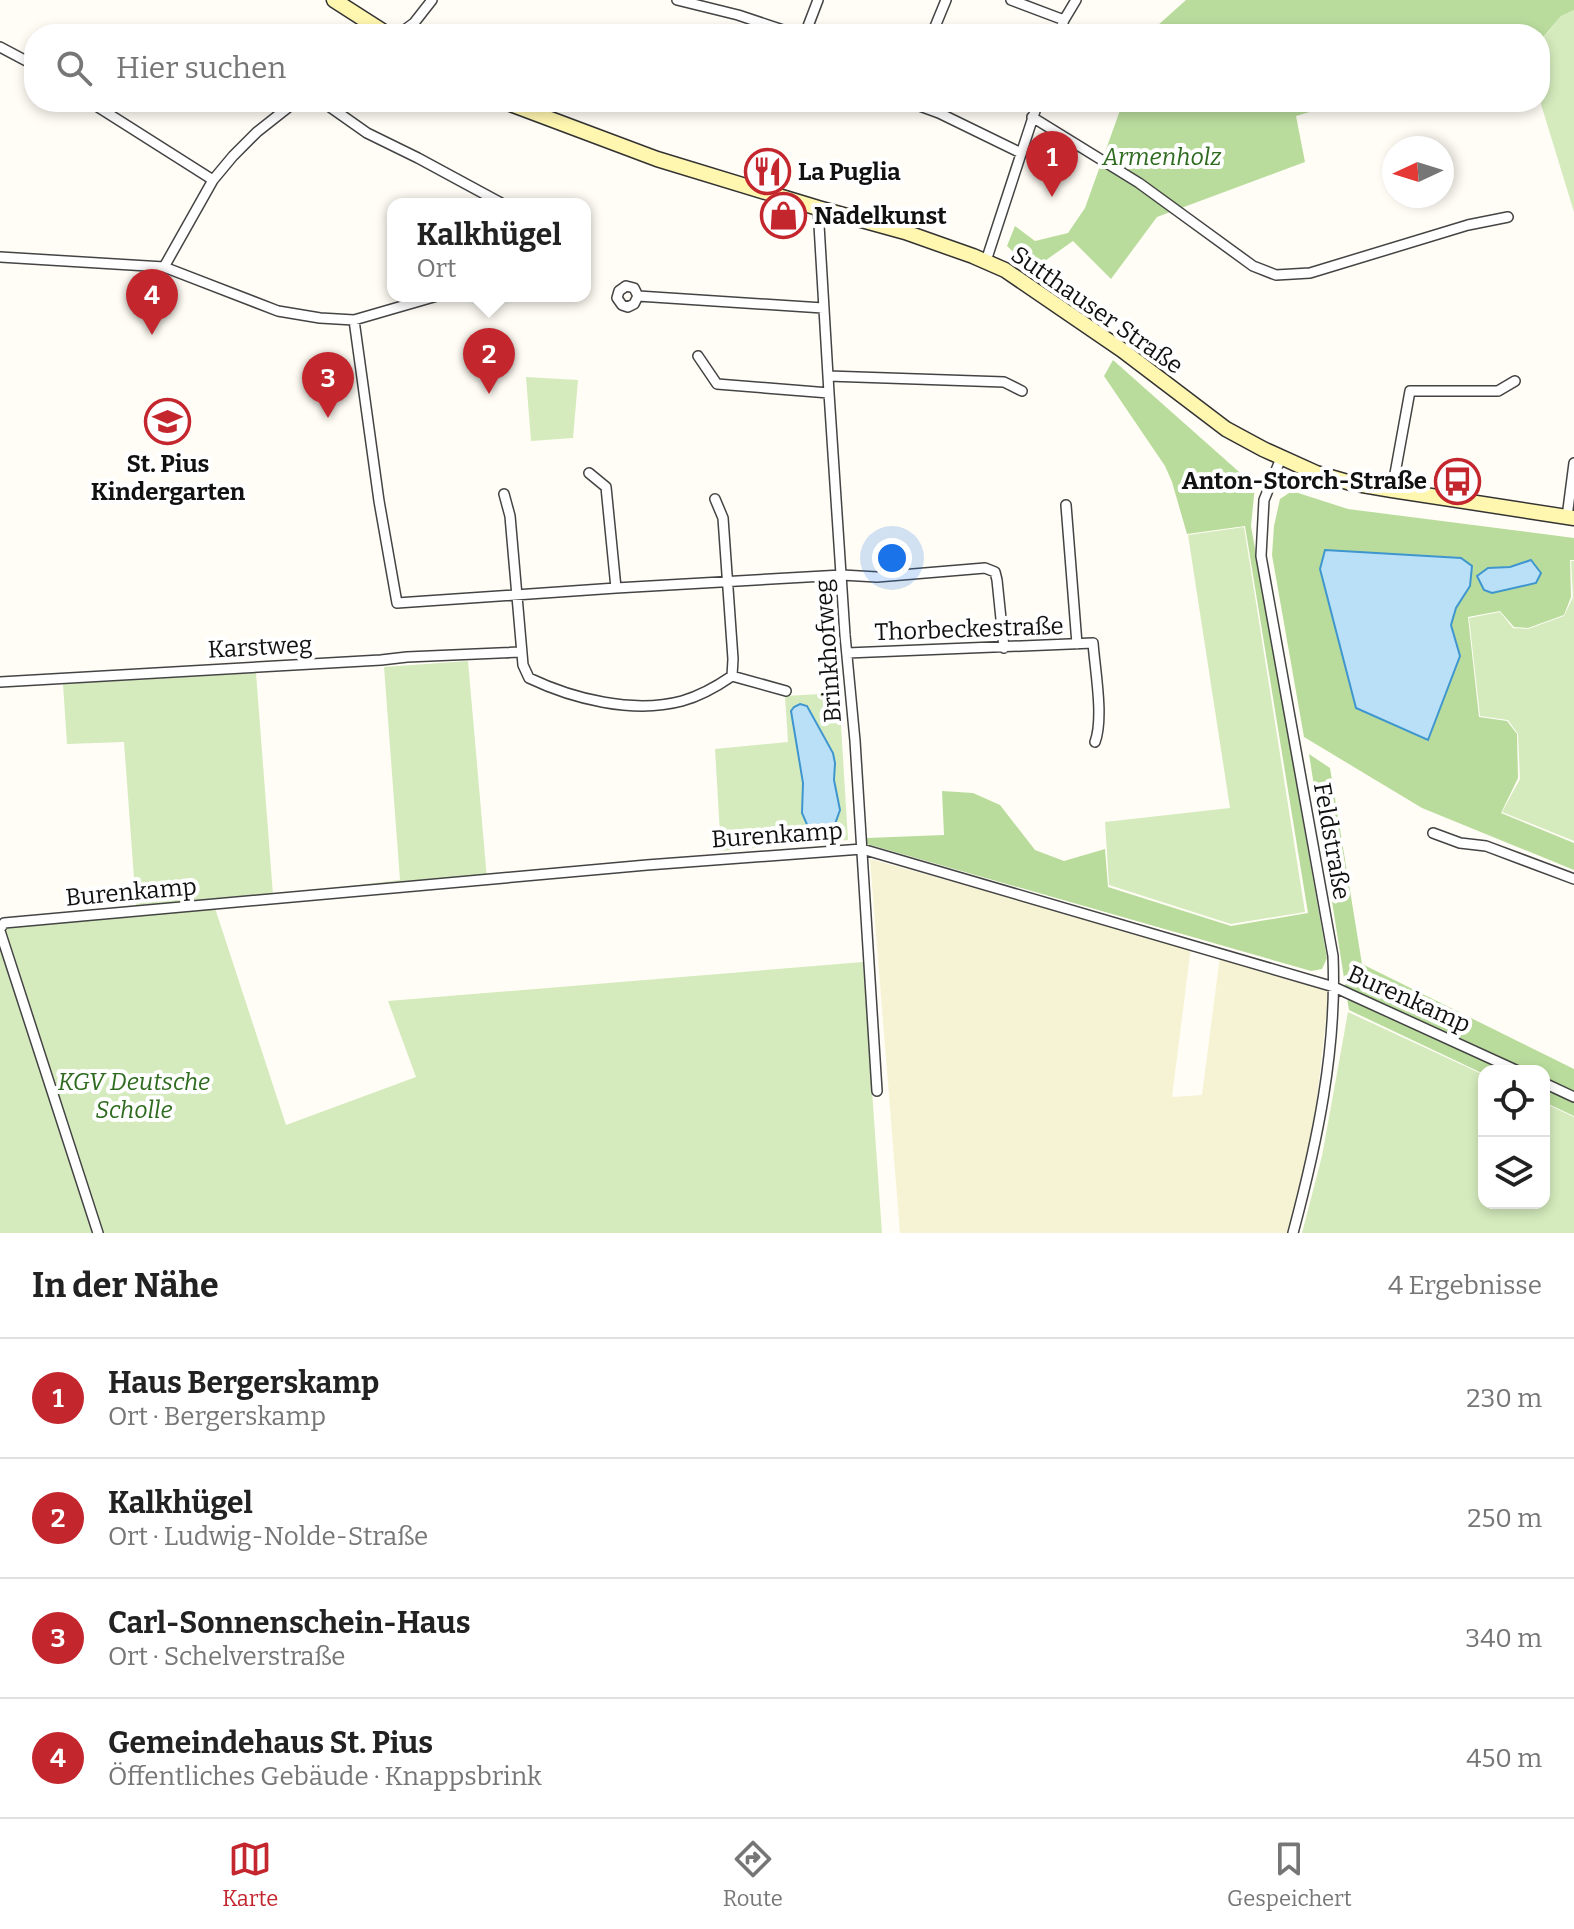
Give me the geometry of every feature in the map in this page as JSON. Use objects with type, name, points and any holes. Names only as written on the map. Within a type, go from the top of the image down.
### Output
[{"type":"street","points":[[334,0],[371,24]]},
{"type":"street","points":[[413,24],[432,0]]},
{"type":"street","points":[[677,0],[765,24]]},
{"type":"street","points":[[809,24],[818,0]]},
{"type":"street","points":[[936,24],[946,0]]},
{"type":"street","points":[[1012,0],[1064,20]]},
{"type":"street","points":[[1063,24],[1076,0]]},
{"type":"street","points":[[0,47],[24,60]]},
{"type":"street","points":[[106,112],[213,180]]},
{"type":"street","points":[[164,267],[213,180],[257,132],[282,112]]},
{"type":"street","points":[[337,112],[367,133],[492,198]]},
{"type":"street","name":"Sutthauser Straße","points":[[532,112],[657,159],[905,232],[986,261],[1035,289],[1226,429],[1316,473],[1351,483],[1570,517],[1574,463]]},
{"type":"street","points":[[936,112],[1021,153]]},
{"type":"street","points":[[986,261],[1034,112]]},
{"type":"street","points":[[1032,117],[1139,183],[1253,266],[1276,275],[1310,273],[1468,225],[1508,217]]},
{"type":"street","name":"Brinkhofweg","points":[[818,208],[877,1091]]},
{"type":"street","points":[[0,257],[164,267],[278,311],[320,318],[354,320],[416,302]]},
{"type":"street","points":[[638,296],[823,308]]},
{"type":"street","points":[[354,320],[397,603],[728,581],[842,575],[877,577],[985,568],[995,572],[1004,648]]},
{"type":"street","points":[[698,356],[717,384],[829,393]]},
{"type":"street","points":[[828,376],[1004,382],[1022,391]]},
{"type":"street","points":[[1392,490],[1410,391],[1498,391],[1515,381]]},
{"type":"street","name":"Feldstraße","points":[[1281,458],[1264,500],[1261,556],[1333,956],[1334,987],[1324,1097],[1293,1233]]},
{"type":"street","points":[[589,473],[606,487],[616,588]]},
{"type":"street","points":[[504,494],[510,516],[521,652],[529,678],[545,686],[626,705],[681,701],[713,689],[732,676],[786,691]]},
{"type":"street","points":[[715,499],[723,518],[732,676]]},
{"type":"street","points":[[1066,505],[1077,644]]},
{"type":"street","name":"Thorbeckestraße","points":[[847,653],[1093,643],[1099,714],[1095,742]]},
{"type":"street","name":"Karstweg","points":[[0,682],[521,652]]},
{"type":"street","points":[[1433,833],[1460,843],[1486,846],[1574,879]]},
{"type":"street","name":"Burenkamp","points":[[1,928],[647,865],[862,849],[1334,987],[1505,1065]]},
{"type":"street","points":[[1,928],[98,1233]]},
{"type":"street","points":[[1550,1086],[1574,1097]]},
{"type":"shaded area","points":[[870,859],[1191,947],[1172,1097],[1202,1095],[1220,956],[1329,990],[1312,1144],[1289,1233],[900,1233]]},
{"type":"green space","points":[[1186,0],[1574,0],[1574,10],[1561,16],[1550,29],[1550,24],[1159,24]]},
{"type":"green space","points":[[1574,10],[1574,212],[1543,112],[1550,112],[1550,30],[1561,16]]},
{"type":"green space","name":"Armenholz","points":[[1119,112],[1309,112],[1296,116],[1305,162],[1157,217],[1111,279],[1073,241],[1032,270],[1007,246],[1015,226],[1035,241],[1068,233],[1085,208]]},
{"type":"green space","points":[[1113,360],[1255,486],[1251,526],[1327,958],[1322,969],[1311,971],[867,844],[867,838],[944,835],[942,791],[973,793],[1000,805],[1035,850],[1064,861],[1105,849],[1108,887],[1231,926],[1308,913],[1245,526],[1187,534],[1165,466],[1104,376]]},
{"type":"green space","points":[[526,377],[578,380],[573,438],[531,441]]},
{"type":"green space","points":[[1292,491],[1348,509],[1574,538],[1574,560],[1570,560],[1571,597],[1564,615],[1528,628],[1514,627],[1500,611],[1468,617],[1479,717],[1507,721],[1517,734],[1518,778],[1501,813],[1574,843],[1574,870],[1422,808],[1304,737],[1272,555],[1280,499]],"holes":[[[1325,550],[1461,558],[1472,566],[1470,586],[1456,608],[1451,625],[1460,656]]]},
{"type":"green space","points":[[1244,527],[1305,912],[1231,924],[1109,885],[1105,822],[1230,808],[1188,535]]},
{"type":"green space","points":[[1571,561],[1574,561],[1574,841],[1502,812],[1520,779],[1518,734],[1508,720],[1480,716],[1469,618],[1500,612],[1513,628],[1528,629],[1564,616],[1573,597]]},
{"type":"green space","name":"KGV Deutsche Scholle","points":[[468,661],[487,879],[214,905],[286,1125],[416,1077],[388,1001],[863,962],[882,1233],[0,1233],[0,921],[136,905],[124,742],[67,744],[63,684],[256,673],[273,895],[400,880],[384,667]]},
{"type":"green space","points":[[839,693],[848,840],[721,851],[715,749],[788,742],[785,696]]},
{"type":"green space","points":[[1309,754],[1330,768],[1362,964],[1574,1069],[1574,1116],[1550,1105],[1550,1065],[1478,1065],[1478,1071],[1349,1010]]},
{"type":"green space","points":[[1348,1012],[1478,1072],[1478,1209],[1550,1209],[1550,1106],[1574,1117],[1574,1233],[1302,1233],[1322,1156]]},
{"type":"water","points":[[1325,550],[1461,558],[1472,566],[1470,586],[1456,608],[1451,625],[1460,656],[1428,740],[1356,708],[1320,569]]},
{"type":"water","points":[[1531,560],[1541,573],[1536,583],[1492,593],[1484,590],[1477,576],[1488,568],[1510,567]]},
{"type":"water","points":[[800,704],[807,706],[833,753],[835,763],[834,780],[840,810],[835,824],[823,832],[808,827],[802,813],[803,783],[791,711]]},
{"type":"place","name":"La Puglia","points":[[767,172]]},
{"type":"place","name":"Haus Bergerskamp","points":[[1052,197]]},
{"type":"place","name":"Nadelkunst","points":[[783,216]]},
{"type":"place","name":"Gemeindehaus St. Pius","points":[[152,335]]},
{"type":"place","name":"Kalkhügel","points":[[489,394]]},
{"type":"place","name":"Carl-Sonnenschein-Haus","points":[[328,418]]},
{"type":"place","name":"St. Pius Kindergarten","points":[[168,422]]},
{"type":"place","name":"Anton-Storch-Straße","points":[[1458,481]]}]
